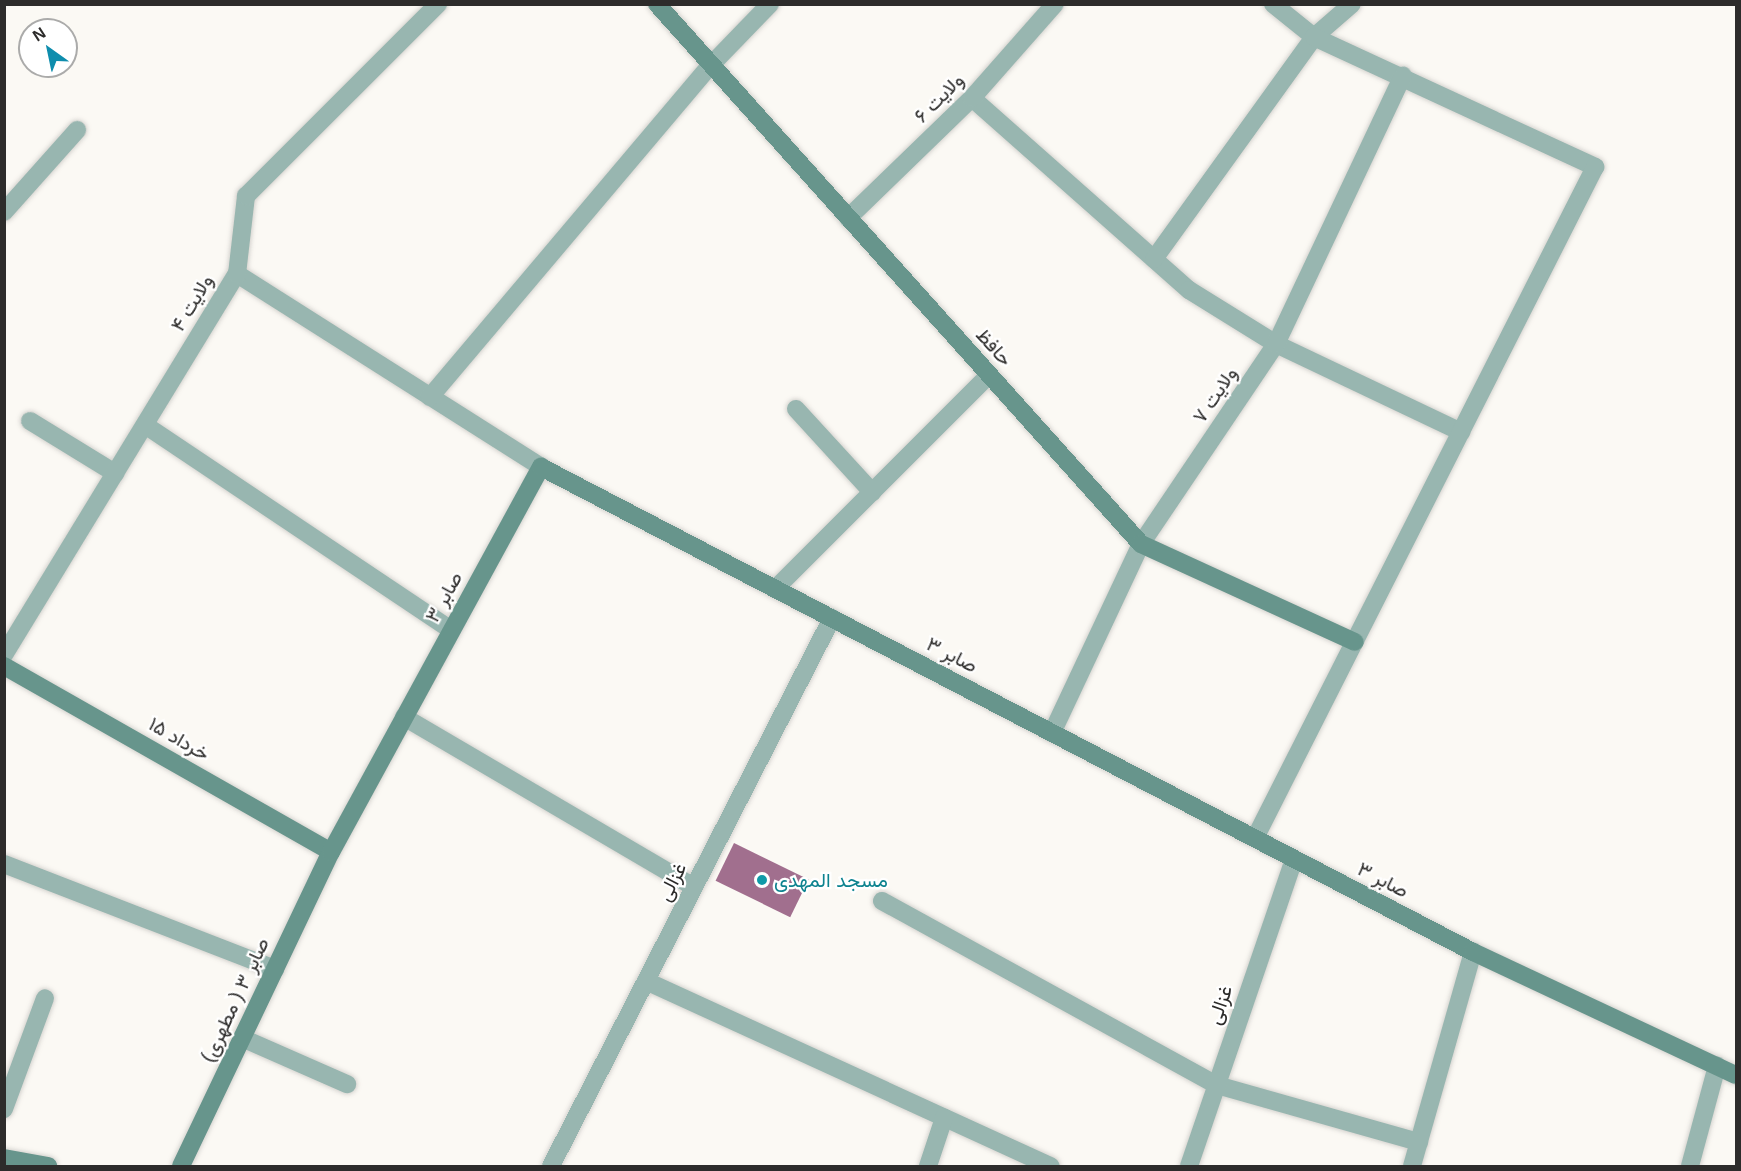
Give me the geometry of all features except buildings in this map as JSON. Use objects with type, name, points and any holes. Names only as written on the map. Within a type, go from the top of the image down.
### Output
[{"type":"street","name":"ولایت ۴","points":[[4,655],[237,274],[246,196],[438,4]]},
{"type":"street","name":"حافظ","points":[[657,4],[1141,544],[1354,642]]},
{"type":"street","points":[[430,397],[711,65],[770,4]]},
{"type":"street","name":"ولایت ۶","points":[[848,218],[972,98],[1055,4]]},
{"type":"street","points":[[1255,838],[1595,167],[1403,75],[1314,37],[1273,4]]},
{"type":"street","points":[[1154,259],[1314,37],[1352,4]]},
{"type":"street","name":"ولایت ۷","points":[[1052,733],[1141,544],[1276,344],[1403,75]]},
{"type":"street","points":[[972,98],[1189,290],[1276,344],[1461,432]]},
{"type":"street","points":[[4,212],[78,130]]},
{"type":"street","points":[[237,274],[541,467]]},
{"type":"street","points":[[775,589],[989,375]]},
{"type":"street","points":[[796,409],[872,492]]},
{"type":"street","points":[[30,421],[115,473]]},
{"type":"street","points":[[144,425],[452,630]]},
{"type":"street","name":"صابر ۳","points":[[330,852],[541,467],[1473,952],[1737,1075]]},
{"type":"street","name":"غزالی","points":[[551,1167],[832,618]]},
{"type":"street","name":"۱۵ خرداد","points":[[4,666],[330,852]]},
{"type":"street","points":[[404,717],[694,887]]},
{"type":"street","name":"صابر ۳ ( مطهری)","points":[[181,1167],[330,852]]},
{"type":"street","name":"غزالی","points":[[1189,1167],[1294,859]]},
{"type":"street","points":[[4,864],[275,969]]},
{"type":"street","points":[[882,901],[1217,1085],[1419,1142]]},
{"type":"street","points":[[1412,1167],[1473,952]]},
{"type":"street","points":[[646,981],[1051,1167]]},
{"type":"street","points":[[4,1109],[45,999]]},
{"type":"street","points":[[242,1038],[347,1084]]},
{"type":"street","points":[[1690,1167],[1717,1066]]},
{"type":"street","points":[[928,1167],[944,1118]]},
{"type":"street","points":[[4,1158],[48,1167]]},
{"type":"place","name":"مسجد المهدی","points":[[762,880]]}]
